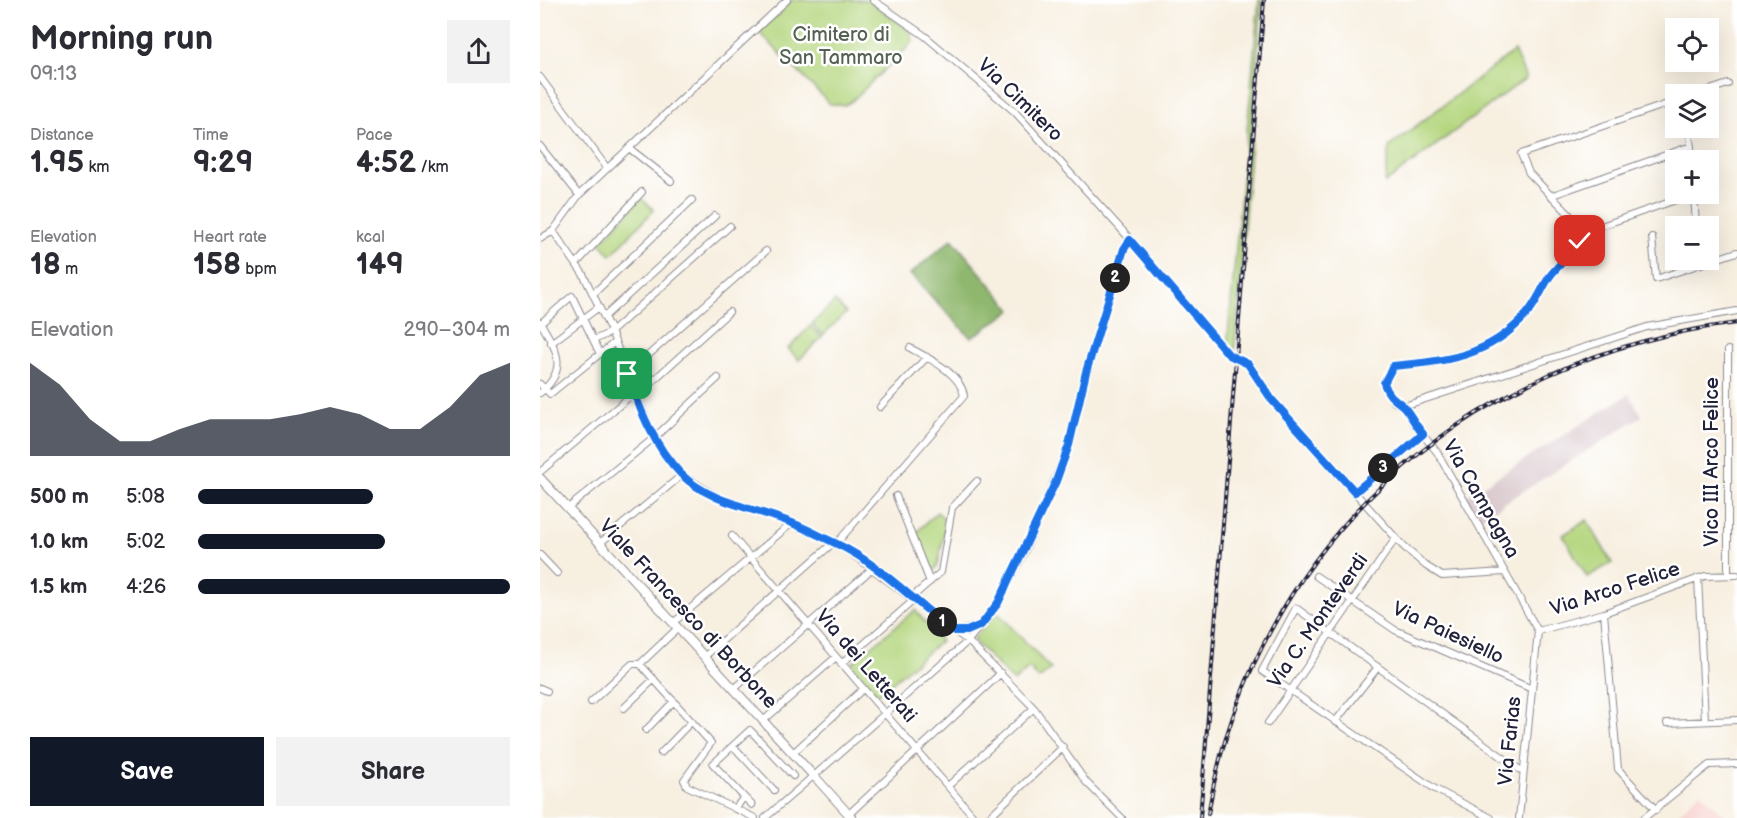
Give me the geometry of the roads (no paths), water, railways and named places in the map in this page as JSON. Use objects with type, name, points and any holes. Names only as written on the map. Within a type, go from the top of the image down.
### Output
[{"type":"street","points":[[540,239],[553,231],[579,195],[787,0]]},
{"type":"street","name":"Via Cimitero","points":[[873,0],[925,36],[1015,112],[1229,355],[1248,364],[1272,400],[1396,538],[1426,566],[1442,576],[1504,572]]},
{"type":"street","points":[[540,77],[607,168]]},
{"type":"street","points":[[1719,87],[1728,84]]},
{"type":"street","points":[[1665,106],[1521,154],[1529,173],[1569,214],[1581,232],[1665,204]]},
{"type":"street","points":[[1690,138],[1691,150]]},
{"type":"street","points":[[540,146],[579,195]]},
{"type":"street","points":[[1550,196],[1691,146]]},
{"type":"street","points":[[629,148],[671,181]]},
{"type":"street","points":[[577,263],[642,192]]},
{"type":"street","points":[[593,294],[692,200]]},
{"type":"street","points":[[604,317],[715,216]]},
{"type":"street","points":[[594,340],[611,332],[730,226]]},
{"type":"street","points":[[553,231],[577,263],[593,294],[611,332],[635,394],[664,455],[682,475],[719,498],[792,523],[835,543],[873,568],[969,641],[1034,708],[1086,782],[1122,818]]},
{"type":"street","name":"Via Campagna","points":[[1538,631],[1437,452],[1404,406],[1395,402],[1384,383],[1393,366],[1449,360],[1470,355],[1502,337],[1527,314],[1551,275],[1576,248],[1581,232]]},
{"type":"street","points":[[1652,237],[1656,279],[1678,270]]},
{"type":"street","points":[[765,818],[969,641],[998,603],[1056,481],[1069,445],[1086,372],[1124,249],[1130,240]]},
{"type":"street","points":[[627,374],[766,251]]},
{"type":"street","points":[[1719,257],[1737,252]]},
{"type":"street","points":[[600,354],[572,297],[541,322],[559,365],[558,372],[542,388],[550,394],[600,354],[615,342]]},
{"type":"street","points":[[551,344],[599,307]]},
{"type":"street","points":[[1404,406],[1647,327],[1737,311]]},
{"type":"street","points":[[540,472],[635,394],[729,312]]},
{"type":"street","points":[[704,657],[835,543],[964,396],[955,380],[927,357],[910,348]]},
{"type":"street","name":"Vico III Arco Felice","points":[[1728,350],[1728,574]]},
{"type":"street","points":[[880,407],[927,357]]},
{"type":"street","points":[[568,508],[655,437],[718,378]]},
{"type":"street","points":[[1355,492],[1423,434]]},
{"type":"street","points":[[600,543],[682,475]]},
{"type":"street","name":"Viale Francesco di Borbone","points":[[540,478],[850,816]]},
{"type":"street","points":[[841,663],[941,572],[952,508],[977,481]]},
{"type":"street","points":[[896,496],[930,582]]},
{"type":"street","points":[[591,702],[632,664],[640,663],[676,626],[792,523]]},
{"type":"street","name":"Via dei Letterati","points":[[732,536],[975,818]]},
{"type":"street","name":"Via C. Monteverdi","points":[[1268,723],[1396,538]]},
{"type":"street","points":[[540,555],[557,573]]},
{"type":"street","points":[[734,689],[873,568]]},
{"type":"street","name":"Via Arco Felice","points":[[1538,631],[1604,614],[1698,578],[1737,575]]},
{"type":"street","name":"Via Paiesiello","points":[[1316,576],[1395,630],[1532,689]]},
{"type":"street","points":[[1698,578],[1705,721]]},
{"type":"street","points":[[1491,818],[1435,789],[1262,671],[1296,608],[1523,772]]},
{"type":"street","points":[[1604,614],[1618,769],[1656,810]]},
{"type":"street","points":[[954,631],[967,631],[981,625]]},
{"type":"street","name":"Via Farias","points":[[1519,818],[1538,631]]},
{"type":"street","points":[[763,721],[836,657]]},
{"type":"street","points":[[640,663],[711,743],[684,777],[685,783],[755,818]]},
{"type":"street","points":[[1335,722],[1378,667]]},
{"type":"street","points":[[850,816],[1001,673]]},
{"type":"street","points":[[624,708],[654,679]]},
{"type":"street","points":[[540,688],[547,691]]},
{"type":"street","points":[[792,753],[863,689]]},
{"type":"street","points":[[646,730],[674,701]]},
{"type":"street","points":[[948,786],[1034,708]]},
{"type":"street","points":[[1667,723],[1737,720]]},
{"type":"street","points":[[661,753],[692,721]]},
{"type":"street","points":[[752,805],[713,764],[750,730],[793,776]]},
{"type":"street","points":[[733,746],[774,790]]},
{"type":"street","points":[[988,818],[1065,749]]},
{"type":"street","points":[[1644,818],[1656,810],[1697,772],[1709,765],[1737,764]]},
{"type":"street","points":[[735,809],[744,797]]},
{"type":"railway","points":[[1200,818],[1264,0]]},
{"type":"railway","points":[[1208,814],[1233,716],[1272,628],[1325,548],[1389,479],[1464,421],[1547,376],[1639,342],[1737,323]]},
{"type":"park label","name":"Cimitero di San Tammaro","points":[[841,46]]}]
